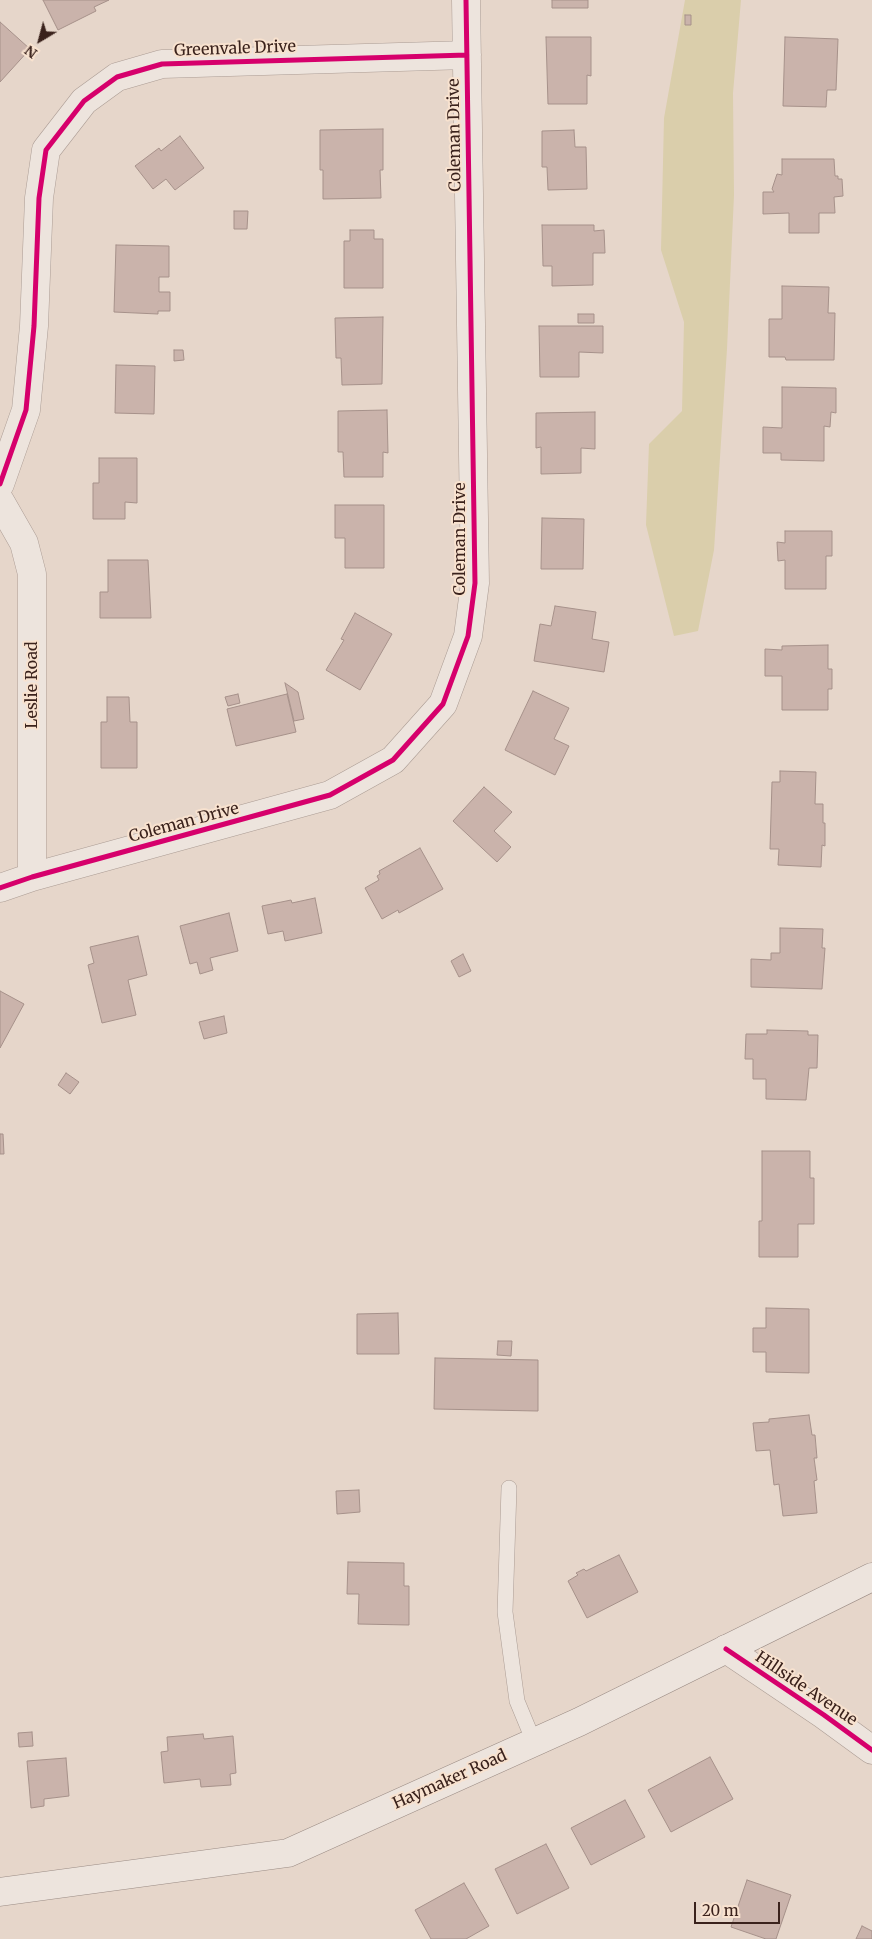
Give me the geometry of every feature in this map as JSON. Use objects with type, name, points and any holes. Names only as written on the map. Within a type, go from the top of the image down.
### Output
[{"type":"street","name":"Coleman Drive","points":[[0,888],[32,877],[330,796],[393,760],[443,704],[468,636],[474,583],[466,0]]},
{"type":"street","name":"Greenvale Drive","points":[[0,484],[26,410],[34,326],[39,198],[46,150],[84,100],[117,77],[162,64],[466,55]]},
{"type":"street","name":"Leslie Road","points":[[0,501],[24,543],[32,574],[32,877]]},
{"type":"street","name":"Haymaker Road","points":[[0,1892],[288,1853],[534,1742],[726,1650],[872,1577]]},
{"type":"street","name":"Hillside Avenue","points":[[726,1650],[824,1715],[872,1750]]},
{"type":"lane","points":[[510,1488],[505,1612],[517,1701],[534,1742]]},
{"type":"shaded area","points":[[685,0],[741,0],[733,93],[734,195],[727,349],[714,550],[698,631],[674,636],[646,525],[649,444],[682,411],[684,322],[661,250],[664,118]]},
{"type":"building","points":[[43,0],[109,0],[94,7],[96,11],[58,30]]},
{"type":"building","points":[[552,0],[588,0],[588,8],[552,8]]},
{"type":"building","points":[[685,15],[691,15],[691,25],[685,25]]},
{"type":"building","points":[[0,22],[30,49],[0,82]]},
{"type":"building","points":[[546,37],[591,37],[591,76],[587,75],[587,104],[548,104]]},
{"type":"building","points":[[785,37],[838,39],[836,90],[827,90],[826,107],[783,106]]},
{"type":"building","points":[[383,129],[383,170],[380,170],[381,198],[323,199],[323,170],[320,170],[320,130]]},
{"type":"building","points":[[574,130],[575,147],[586,147],[587,189],[548,190],[547,167],[542,167],[542,131]]},
{"type":"building","points":[[180,136],[204,168],[175,190],[166,179],[153,189],[135,166],[159,148],[161,151]]},
{"type":"building","points":[[782,159],[834,159],[835,176],[838,176],[838,179],[842,179],[843,196],[834,197],[835,213],[819,213],[819,233],[789,233],[789,213],[763,214],[763,192],[774,192],[772,189],[777,174],[782,175]]},
{"type":"building","points":[[234,211],[248,211],[247,229],[234,229]]},
{"type":"building","points":[[542,225],[594,225],[594,231],[604,230],[605,253],[593,253],[593,285],[552,286],[552,266],[543,266]]},
{"type":"building","points":[[350,230],[374,230],[374,239],[383,239],[383,288],[344,288],[344,241],[350,241]]},
{"type":"building","points":[[116,245],[169,246],[169,277],[159,277],[159,292],[170,292],[170,311],[158,311],[158,314],[114,312]]},
{"type":"building","points":[[782,286],[829,287],[828,313],[835,313],[834,360],[786,360],[785,357],[769,357],[769,319],[782,319]]},
{"type":"building","points":[[578,314],[594,314],[594,323],[578,323]]},
{"type":"building","points":[[383,317],[382,384],[342,385],[341,358],[336,358],[335,318]]},
{"type":"building","points":[[539,326],[603,326],[603,353],[579,352],[579,377],[540,377]]},
{"type":"building","points":[[174,350],[183,350],[184,360],[174,361]]},
{"type":"building","points":[[116,365],[155,366],[154,414],[115,413]]},
{"type":"building","points":[[782,387],[836,388],[836,413],[831,412],[830,427],[824,426],[824,461],[781,460],[781,453],[763,453],[763,427],[782,428]]},
{"type":"building","points":[[387,410],[388,453],[383,452],[383,477],[344,477],[343,452],[338,452],[338,411]]},
{"type":"building","points":[[595,412],[595,449],[581,448],[581,473],[541,474],[541,447],[536,448],[536,413]]},
{"type":"building","points":[[99,458],[137,458],[137,503],[125,502],[125,519],[93,519],[93,483],[99,483]]},
{"type":"building","points":[[335,505],[384,505],[384,568],[345,568],[345,538],[335,538]]},
{"type":"building","points":[[542,518],[584,519],[583,569],[541,569]]},
{"type":"building","points":[[785,531],[832,531],[832,556],[826,556],[826,589],[785,589],[785,560],[778,561],[777,542],[785,543]]},
{"type":"building","points":[[108,560],[148,560],[151,618],[100,618],[100,592],[108,592]]},
{"type":"building","points":[[555,606],[596,612],[592,639],[609,642],[604,672],[534,661],[540,624],[551,626]]},
{"type":"building","points":[[355,613],[392,634],[360,690],[326,670],[344,640],[341,639]]},
{"type":"building","points":[[828,645],[828,669],[832,669],[832,689],[828,689],[828,710],[782,710],[782,676],[765,676],[765,649],[782,650],[782,646]]},
{"type":"building","points":[[285,683],[298,692],[304,719],[294,721]]},
{"type":"building","points":[[533,691],[569,708],[554,739],[569,746],[555,775],[505,750]]},
{"type":"building","points":[[238,694],[240,703],[228,706],[225,697]]},
{"type":"building","points":[[287,694],[296,732],[236,746],[227,709]]},
{"type":"building","points":[[107,697],[129,697],[130,722],[137,722],[137,768],[101,768],[101,722],[107,722]]},
{"type":"building","points":[[780,771],[816,772],[815,804],[823,804],[823,823],[825,823],[825,846],[822,845],[821,867],[778,865],[779,849],[770,849],[772,782],[780,782]]},
{"type":"building","points":[[484,787],[512,812],[494,831],[511,847],[497,862],[453,821]]},
{"type":"building","points":[[420,848],[443,889],[399,913],[398,910],[382,919],[365,888],[379,880],[377,876],[380,874],[379,871]]},
{"type":"building","points":[[315,898],[322,933],[285,941],[283,931],[268,934],[262,906],[291,900],[292,903]]},
{"type":"building","points":[[229,913],[238,951],[210,958],[213,970],[200,974],[197,962],[190,964],[180,926]]},
{"type":"building","points":[[780,928],[823,929],[822,948],[825,948],[822,989],[751,987],[751,959],[771,960],[771,953],[780,953]]},
{"type":"building","points":[[138,936],[147,975],[128,980],[136,1015],[102,1023],[88,965],[94,963],[90,947]]},
{"type":"building","points":[[463,954],[471,971],[459,977],[451,961]]},
{"type":"building","points":[[0,991],[24,1004],[0,1048]]},
{"type":"building","points":[[224,1016],[227,1033],[204,1039],[199,1022]]},
{"type":"building","points":[[767,1030],[808,1031],[808,1035],[818,1035],[817,1068],[809,1068],[806,1100],[766,1099],[766,1079],[753,1079],[753,1059],[745,1059],[746,1034],[767,1034]]},
{"type":"building","points":[[66,1073],[79,1082],[70,1094],[58,1085]]},
{"type":"building","points":[[0,1134],[3,1134],[4,1154],[0,1154]]},
{"type":"building","points":[[762,1151],[810,1151],[810,1178],[814,1178],[814,1224],[798,1224],[798,1257],[759,1257],[759,1221],[762,1221]]},
{"type":"building","points":[[766,1308],[809,1309],[809,1373],[766,1372],[766,1352],[753,1352],[753,1328],[766,1328]]},
{"type":"building","points":[[398,1313],[399,1354],[357,1354],[357,1314]]},
{"type":"building","points":[[498,1341],[512,1341],[511,1356],[497,1355]]},
{"type":"building","points":[[435,1358],[538,1360],[538,1411],[434,1409]]},
{"type":"building","points":[[809,1415],[812,1435],[815,1435],[817,1458],[814,1458],[817,1480],[814,1481],[817,1513],[783,1516],[779,1484],[774,1485],[770,1450],[756,1451],[753,1423],[769,1422],[769,1419]]},
{"type":"building","points":[[359,1490],[360,1512],[337,1514],[336,1491]]},
{"type":"building","points":[[619,1555],[638,1592],[587,1618],[568,1581],[578,1575],[576,1573],[584,1569],[586,1571]]},
{"type":"building","points":[[348,1562],[404,1563],[404,1586],[409,1586],[409,1625],[358,1624],[359,1594],[347,1594]]},
{"type":"building","points":[[32,1732],[33,1746],[19,1747],[18,1733]]},
{"type":"building","points":[[203,1734],[204,1739],[233,1736],[236,1773],[230,1774],[231,1785],[201,1787],[200,1779],[164,1783],[161,1752],[168,1751],[167,1737]]},
{"type":"building","points":[[710,1757],[733,1799],[671,1832],[648,1790]]},
{"type":"building","points":[[66,1758],[69,1796],[44,1799],[44,1806],[31,1808],[27,1761]]},
{"type":"building","points":[[625,1800],[645,1837],[591,1865],[571,1828]]},
{"type":"building","points":[[546,1844],[569,1888],[517,1914],[495,1869]]},
{"type":"building","points":[[747,1880],[791,1895],[776,1939],[766,1939],[731,1927]]},
{"type":"building","points":[[464,1883],[489,1926],[466,1939],[431,1939],[415,1910]]},
{"type":"building","points":[[862,1926],[872,1931],[872,1939],[856,1939]]},
{"type":"cycle path","points":[[0,888],[32,877],[330,795],[393,760],[443,704],[468,636],[475,583],[466,0]]},
{"type":"cycle path","points":[[0,484],[26,410],[34,326],[39,198],[46,150],[84,101],[117,77],[162,64],[467,55]]},
{"type":"cycle path","points":[[726,1649],[872,1750]]}]
